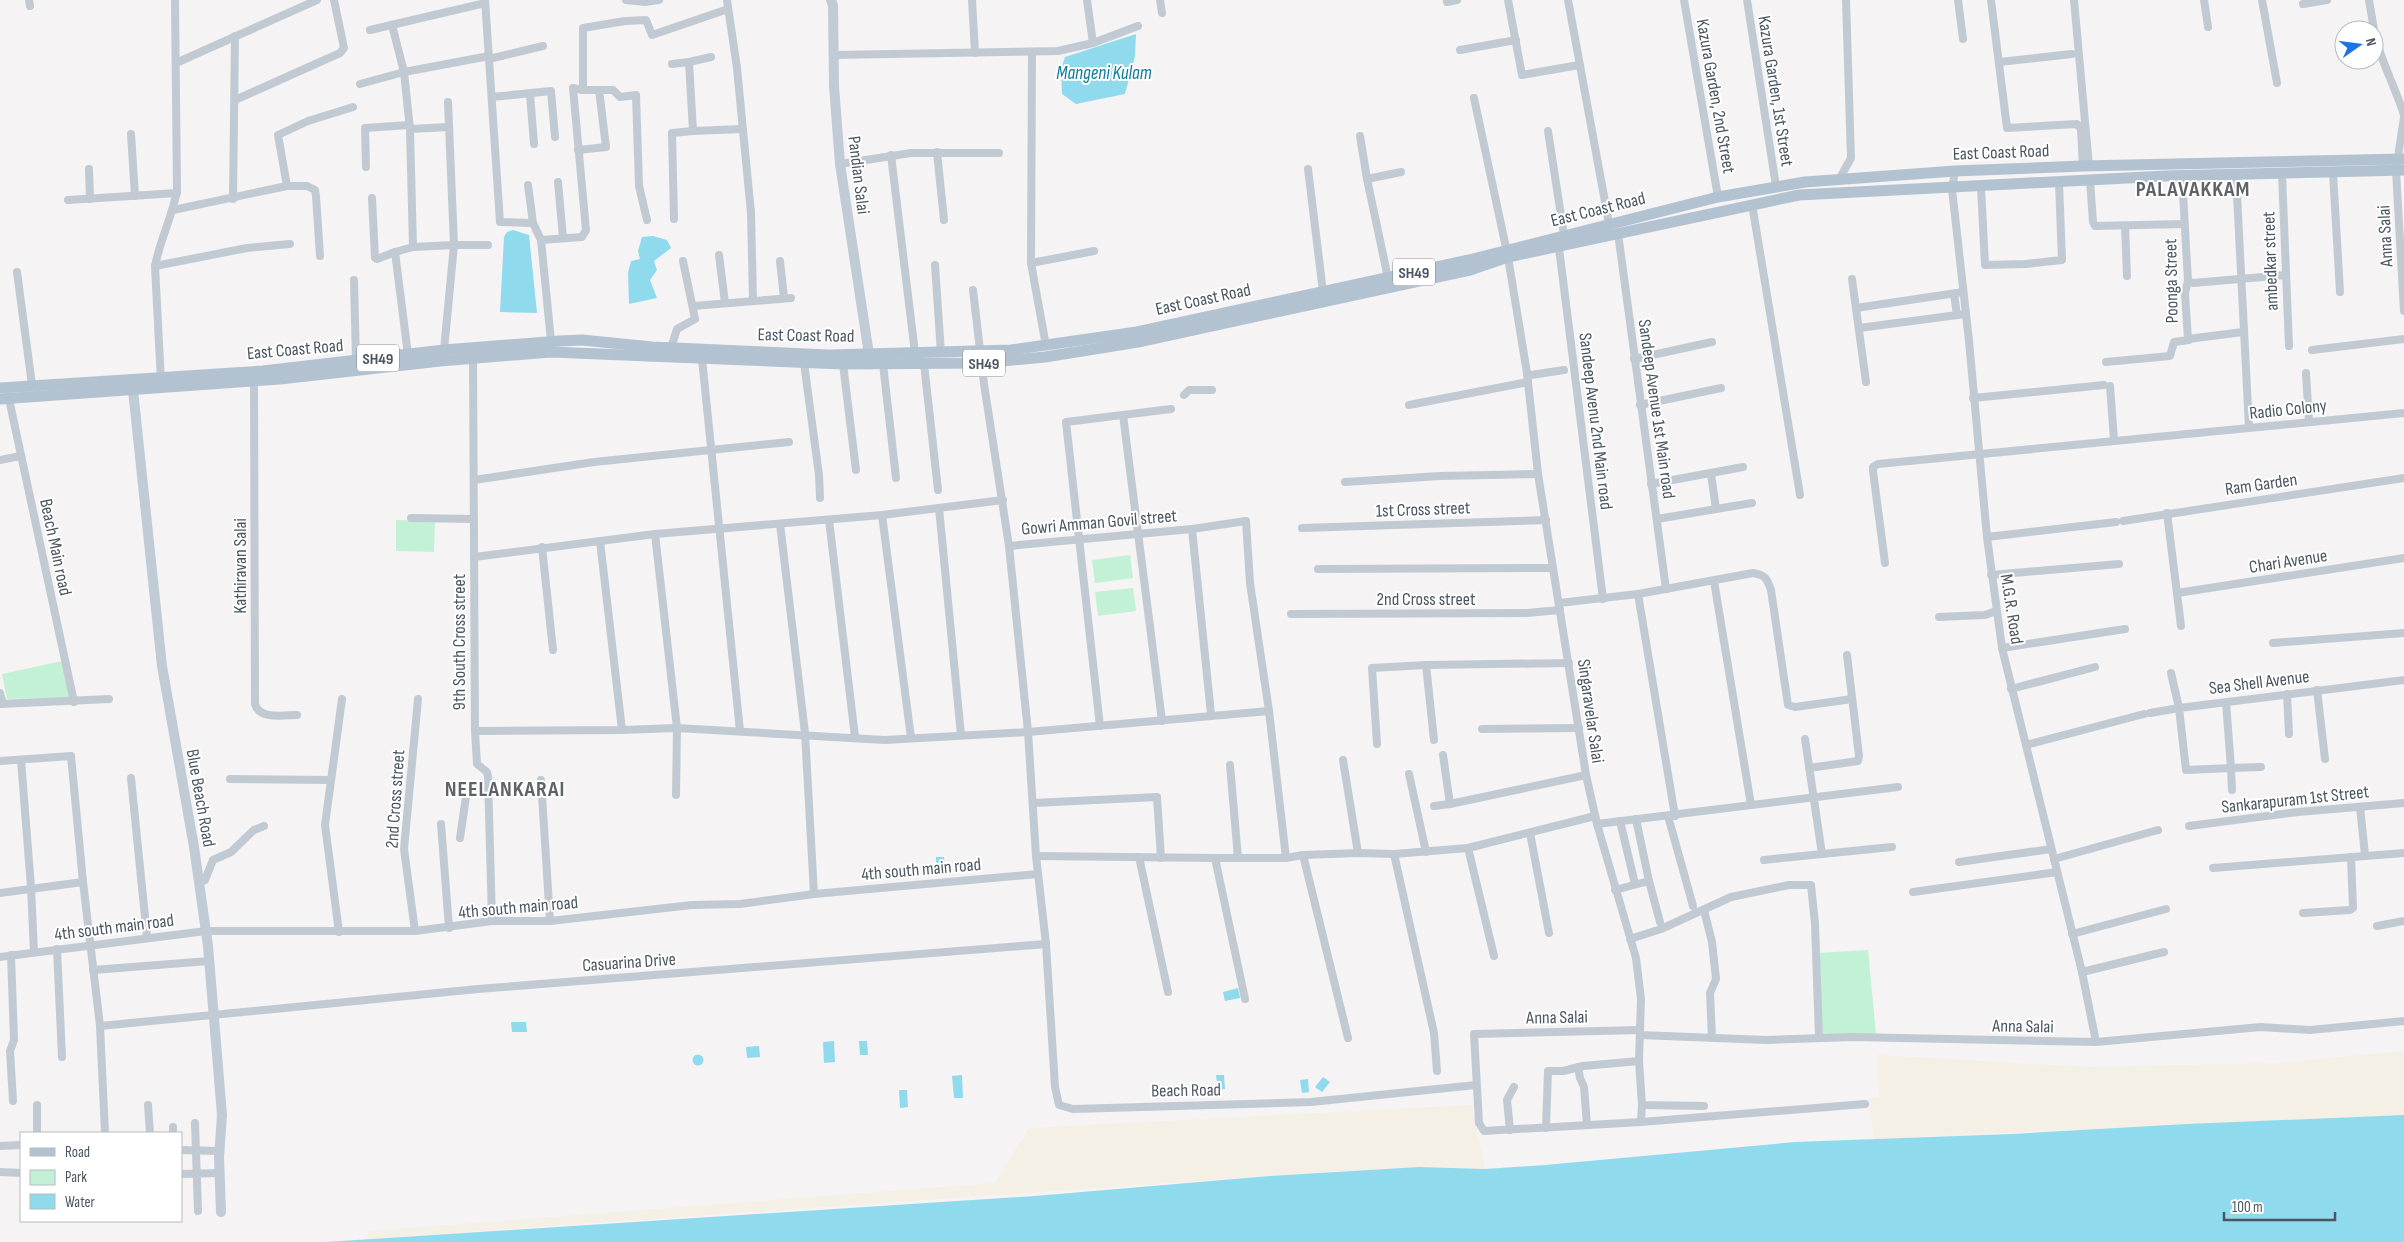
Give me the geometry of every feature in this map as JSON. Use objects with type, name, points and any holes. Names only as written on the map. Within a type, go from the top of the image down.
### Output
[{"type":"main road","name":"East Coast Road","points":[[5,399],[133,390],[161,382],[444,350],[582,340],[702,359],[804,363],[843,364],[915,353],[941,353],[981,358],[1045,357],[1200,330],[1470,270],[1507,253],[1559,248],[1718,197],[1776,186],[1840,178],[2086,166],[2401,165]]},
{"type":"main road","name":"East Coast Road","points":[[0,388],[32,385],[254,381],[473,358],[559,352],[652,352],[671,348],[829,355],[869,359],[883,364],[924,364],[981,358],[1137,332],[1507,253],[1564,235],[1613,231],[1799,195],[1952,189],[2182,176],[2333,172],[2401,165]]},
{"type":"street","points":[[176,62],[317,0]]},
{"type":"street","points":[[235,100],[340,54],[344,48],[334,0]]},
{"type":"street","points":[[626,0],[640,2],[659,0]]},
{"type":"street","points":[[727,0],[737,68],[752,213],[753,300]]},
{"type":"street","name":"Pandian Salai","points":[[831,0],[833,5],[840,164],[869,359]]},
{"type":"street","points":[[972,0],[975,53]]},
{"type":"street","points":[[1087,0],[1093,43]]},
{"type":"street","points":[[1160,0],[1162,13]]},
{"type":"street","points":[[1447,2],[1457,0]]},
{"type":"street","points":[[1508,0],[1522,75],[1579,65]]},
{"type":"street","name":"Sandeep Avenue 1st Main road","points":[[1568,0],[1579,65],[1613,231],[1634,359],[1666,589]]},
{"type":"street","name":"Kazura Garden, 2nd Street","points":[[1684,0],[1718,197]]},
{"type":"street","name":"Kazura Garden, 1st Street","points":[[1747,0],[1776,186]]},
{"type":"street","points":[[1840,178],[1851,158],[1846,0]]},
{"type":"street","points":[[1958,0],[1963,39]]},
{"type":"street","points":[[1991,0],[2007,128],[2077,124],[2081,128],[2086,166]]},
{"type":"street","points":[[2074,0],[2086,166]]},
{"type":"street","points":[[2204,0],[2208,27]]},
{"type":"street","points":[[2262,0],[2277,83]]},
{"type":"street","points":[[2303,4],[2327,0]]},
{"type":"street","points":[[2369,0],[2372,20]]},
{"type":"street","points":[[161,382],[155,266],[161,240],[173,210],[177,193],[177,1]]},
{"type":"street","points":[[370,30],[485,2],[500,222],[533,223]]},
{"type":"street","points":[[583,90],[583,28],[625,21],[646,20],[652,34],[728,9]]},
{"type":"street","points":[[392,24],[404,72],[410,127],[413,247]]},
{"type":"street","points":[[834,55],[1032,52],[1068,49],[1093,43],[1138,26]]},
{"type":"street","points":[[233,199],[236,36]]},
{"type":"street","points":[[1460,50],[1516,40]]},
{"type":"street","points":[[360,84],[404,72],[489,58],[543,46]]},
{"type":"street","points":[[1032,52],[1031,262],[1046,346]]},
{"type":"street","points":[[1999,62],[2072,54]]},
{"type":"street","points":[[672,64],[711,57]]},
{"type":"street","points":[[689,62],[693,131]]},
{"type":"street","points":[[2384,66],[2397,92],[2404,116]]},
{"type":"street","points":[[541,240],[582,237],[586,230],[573,88],[583,90],[614,90],[620,97],[636,95],[639,186],[647,220]]},
{"type":"street","points":[[578,150],[606,147],[599,90]]},
{"type":"street","points":[[492,97],[551,91],[555,137]]},
{"type":"street","points":[[530,94],[534,144]]},
{"type":"street","name":"Singaravelar Salai","points":[[1474,98],[1507,253],[1527,373],[1538,474],[1570,663],[1586,776],[1615,890],[1636,958],[1640,986],[1641,1122]]},
{"type":"street","points":[[444,350],[454,245],[448,102]]},
{"type":"street","points":[[288,186],[278,135],[308,121],[353,107]]},
{"type":"street","name":"Anna Salai","points":[[2404,116],[2401,165],[2404,311]]},
{"type":"street","points":[[366,167],[365,128],[449,127]]},
{"type":"street","points":[[674,219],[672,133],[742,128]]},
{"type":"street","points":[[1548,131],[1564,235]]},
{"type":"street","points":[[131,134],[135,196]]},
{"type":"street","points":[[1360,136],[1388,278]]},
{"type":"street","points":[[840,164],[891,155],[937,152],[999,153]]},
{"type":"street","points":[[937,152],[944,220]]},
{"type":"street","points":[[891,155],[915,353]]},
{"type":"street","points":[[89,169],[90,199]]},
{"type":"street","points":[[1308,169],[1322,292]]},
{"type":"street","name":"M.G.R. Road","points":[[1955,171],[1952,189],[1958,293],[1973,398],[1996,611],[2011,689],[2082,972],[2096,1042]]},
{"type":"street","points":[[1367,179],[1401,172]]},
{"type":"street","points":[[2333,172],[2340,292]]},
{"type":"street","name":"ambedkar street","points":[[2282,174],[2289,346]]},
{"type":"street","name":"Poonga Street","points":[[2182,176],[2188,281],[2184,293],[2189,340],[2243,332]]},
{"type":"street","points":[[2236,176],[2249,428]]},
{"type":"street","points":[[2090,180],[2094,226],[2184,224]]},
{"type":"street","points":[[558,182],[563,238]]},
{"type":"street","points":[[1981,187],[1985,265],[2026,264],[2062,260],[2059,182]]},
{"type":"street","points":[[528,185],[533,223],[541,240],[550,342]]},
{"type":"street","points":[[173,210],[288,186],[307,186],[315,190],[320,256]]},
{"type":"street","points":[[68,200],[177,193]]},
{"type":"street","points":[[372,198],[375,258],[377,259],[413,247],[488,245]]},
{"type":"street","points":[[1752,204],[1800,495]]},
{"type":"street","points":[[2125,226],[2127,276]]},
{"type":"street","points":[[155,266],[247,248],[290,244]]},
{"type":"street","name":"Sandeep Avenu 2nd Main road","points":[[1559,248],[1603,599]]},
{"type":"street","points":[[1031,262],[1094,251]]},
{"type":"street","points":[[395,252],[408,355]]},
{"type":"street","points":[[719,255],[725,303]]},
{"type":"street","points":[[671,348],[677,329],[695,319],[683,260]]},
{"type":"street","points":[[692,306],[787,298],[780,261]]},
{"type":"street","points":[[935,265],[941,353]]},
{"type":"street","points":[[17,272],[32,385]]},
{"type":"street","points":[[2188,281],[2286,275]]},
{"type":"street","points":[[1852,279],[1866,382]]},
{"type":"street","points":[[354,280],[356,361]]},
{"type":"street","points":[[973,290],[981,358],[1009,546],[1028,732],[1036,856],[1046,944]]},
{"type":"street","points":[[1856,308],[1958,293]]},
{"type":"street","points":[[1859,328],[1961,314]]},
{"type":"street","points":[[2312,350],[2404,338]]},
{"type":"street","points":[[2106,362],[2170,356],[2172,344],[2189,340]]},
{"type":"street","points":[[1634,359],[1712,342]]},
{"type":"street","name":"9th South Cross street","points":[[473,358],[475,731],[476,760],[487,772],[492,921]]},
{"type":"street","points":[[702,359],[740,731]]},
{"type":"street","points":[[804,363],[820,475],[820,498]]},
{"type":"street","points":[[843,364],[856,470]]},
{"type":"street","points":[[883,364],[896,478]]},
{"type":"street","points":[[924,364],[938,490]]},
{"type":"street","points":[[1527,373],[1531,375],[1564,370]]},
{"type":"street","points":[[2306,372],[2309,422]]},
{"type":"street","name":"Kathiravan Salai","points":[[254,381],[255,704],[259,712],[264,714],[297,715]]},
{"type":"street","points":[[1409,405],[1528,382]]},
{"type":"street","points":[[1973,398],[2107,386],[2114,440]]},
{"type":"street","points":[[1640,405],[1720,388]]},
{"type":"street","name":"Blue Beach Road","points":[[133,390],[162,666],[199,883],[210,961],[222,1126],[219,1150],[221,1212]]},
{"type":"street","points":[[1184,396],[1189,390],[1212,390]]},
{"type":"street","name":"Beach Main road","points":[[5,399],[20,456],[74,702]]},
{"type":"street","points":[[1100,726],[1066,422],[1171,409]]},
{"type":"street","name":"Radio Colony","points":[[1885,563],[1873,471],[1875,465],[2404,413]]},
{"type":"street","points":[[1122,415],[1139,532],[1162,721]]},
{"type":"street","points":[[474,480],[594,462],[789,442]]},
{"type":"street","points":[[0,460],[20,456]]},
{"type":"street","points":[[1651,484],[1744,467]]},
{"type":"street","points":[[1346,482],[1440,476],[1538,474]]},
{"type":"street","points":[[1711,474],[1716,509]]},
{"type":"street","name":"Ram Garden","points":[[1987,537],[2120,522],[2168,513],[2404,478]]},
{"type":"street","points":[[474,557],[655,534],[882,515],[1003,500]]},
{"type":"street","points":[[1657,519],[1752,502]]},
{"type":"street","points":[[939,508],[961,735]]},
{"type":"street","points":[[2168,513],[2181,626]]},
{"type":"street","points":[[882,515],[911,738]]},
{"type":"street","points":[[411,518],[474,519]]},
{"type":"street","points":[[829,520],[855,737]]},
{"type":"street","name":"1st Cross street","points":[[1302,528],[1546,520]]},
{"type":"street","name":"Gowri Amman Govil street","points":[[1009,546],[1139,532],[1192,529],[1246,521],[1250,583],[1269,711]]},
{"type":"street","points":[[780,524],[805,734],[814,894]]},
{"type":"street","points":[[1192,529],[1211,714]]},
{"type":"street","points":[[655,534],[676,728],[676,795]]},
{"type":"street","points":[[600,541],[622,730]]},
{"type":"street","points":[[542,548],[553,650]]},
{"type":"street","name":"Chari Avenue","points":[[2177,593],[2404,558]]},
{"type":"street","points":[[1991,575],[2119,564]]},
{"type":"street","points":[[1318,569],[1553,568]]},
{"type":"street","name":"2nd Cross street","points":[[1291,614],[1527,613],[1753,573],[1766,578],[1771,590],[1788,706],[1795,707],[1852,699]]},
{"type":"street","points":[[1714,581],[1751,805]]},
{"type":"street","points":[[1638,594],[1671,816],[1693,906]]},
{"type":"street","points":[[1939,617],[1985,615],[1996,611]]},
{"type":"street","points":[[2002,648],[2125,629]]},
{"type":"street","points":[[2273,644],[2404,633]]},
{"type":"street","points":[[1809,768],[1858,761],[1859,756],[1847,655]]},
{"type":"street","points":[[1377,744],[1372,668],[1426,665],[1570,663]]},
{"type":"street","points":[[1426,665],[1434,740]]},
{"type":"street","points":[[2011,689],[2096,667]]},
{"type":"street","points":[[2171,673],[2179,708],[2186,770],[2261,767]]},
{"type":"street","name":"Sea Shell Avenue","points":[[2026,745],[2147,714],[2179,708],[2404,680]]},
{"type":"street","points":[[2317,690],[2325,759]]},
{"type":"street","points":[[0,693],[1,704],[109,699]]},
{"type":"street","points":[[2287,694],[2289,734]]},
{"type":"street","points":[[339,932],[325,825],[342,699]]},
{"type":"street","name":"2nd Cross street","points":[[415,931],[404,848],[418,699]]},
{"type":"street","points":[[2226,702],[2232,790]]},
{"type":"street","points":[[475,731],[676,728],[885,740],[1028,732],[1162,721],[1211,714],[1269,711],[1286,858]]},
{"type":"street","points":[[1482,729],[1579,728]]},
{"type":"street","points":[[1805,739],[1822,854]]},
{"type":"street","points":[[1443,755],[1450,804]]},
{"type":"street","points":[[0,761],[71,756],[83,882],[100,1026],[105,1132]]},
{"type":"street","points":[[21,760],[34,952]]},
{"type":"street","points":[[1342,760],[1358,853]]},
{"type":"street","points":[[1230,765],[1238,858]]},
{"type":"street","points":[[1409,774],[1426,852]]},
{"type":"street","points":[[1434,806],[1586,776]]},
{"type":"street","points":[[131,778],[147,937]]},
{"type":"street","points":[[230,779],[330,780]]},
{"type":"street","points":[[541,780],[550,921]]},
{"type":"street","points":[[460,838],[468,790],[488,786]]},
{"type":"street","points":[[1036,856],[1286,858],[1303,855],[1426,852],[1468,848],[1530,832],[1596,820],[1620,821],[1671,816],[1898,786]]},
{"type":"street","points":[[1034,803],[1157,797],[1160,858]]},
{"type":"street","name":"Sankarapuram 1st Street","points":[[2189,826],[2298,812],[2404,803]]},
{"type":"street","points":[[2360,807],[2365,855]]},
{"type":"street","points":[[1636,819],[1660,922]]},
{"type":"street","points":[[1620,821],[1635,884]]},
{"type":"street","points":[[441,824],[449,928]]},
{"type":"street","points":[[199,883],[205,880],[213,860],[231,852],[254,830],[264,826]]},
{"type":"street","points":[[2054,859],[2158,830]]},
{"type":"street","points":[[1530,832],[1549,933]]},
{"type":"street","points":[[1764,860],[1892,847]]},
{"type":"street","points":[[1468,848],[1494,956]]},
{"type":"street","points":[[1960,862],[2051,849]]},
{"type":"street","points":[[2213,868],[2404,853]]},
{"type":"street","points":[[1394,854],[1434,1033],[1438,1072]]},
{"type":"street","points":[[1303,855],[1348,1038]]},
{"type":"street","points":[[1139,857],[1168,992]]},
{"type":"street","points":[[2303,913],[2352,909],[2351,857]]},
{"type":"street","points":[[1215,858],[1245,999]]},
{"type":"street","points":[[1913,892],[2057,872]]},
{"type":"street","name":"4th south main road","points":[[0,957],[206,931],[415,931],[492,921],[550,921],[692,905],[740,904],[814,894],[1038,874]]},
{"type":"street","points":[[1615,890],[1649,881]]},
{"type":"street","points":[[0,893],[83,882]]},
{"type":"street","points":[[1630,938],[1661,928],[1731,897],[1790,885],[1811,885],[1819,1037]]},
{"type":"street","points":[[2072,934],[2166,909]]},
{"type":"street","points":[[1704,910],[1712,942],[1716,979],[1710,993],[1712,1038]]},
{"type":"street","points":[[2377,926],[2404,921]]},
{"type":"street","name":"Casuarina Drive","points":[[100,1026],[214,1013],[603,979],[1046,944]]},
{"type":"street","name":"Beach Road","points":[[1046,944],[1056,1092],[1059,1105],[1063,1108],[1287,1104],[1476,1087]]},
{"type":"street","points":[[57,949],[62,1056]]},
{"type":"street","points":[[2082,972],[2164,952]]},
{"type":"street","points":[[11,955],[14,1040],[10,1051],[12,1101]]},
{"type":"street","points":[[93,970],[210,961]]},
{"type":"street","name":"Anna Salai","points":[[1476,1087],[1474,1034],[1640,1033],[1766,1040],[1819,1037],[2096,1042],[2253,1028],[2310,1030],[2404,1021]]},
{"type":"street","points":[[1546,1128],[1547,1072],[1640,1061]]},
{"type":"street","points":[[1578,1067],[1584,1087],[1586,1125]]},
{"type":"street","points":[[1476,1087],[1479,1123],[1484,1132],[1641,1122],[1865,1104]]},
{"type":"street","points":[[1510,1130],[1507,1100],[1514,1087]]},
{"type":"street","points":[[37,1105],[37,1132]]},
{"type":"street","points":[[148,1105],[150,1132]]},
{"type":"street","points":[[1642,1105],[1704,1106]]},
{"type":"street","points":[[195,1123],[198,1211]]},
{"type":"street","points":[[0,1146],[20,1146]]},
{"type":"street","points":[[182,1150],[219,1150]]},
{"type":"street","points":[[0,1172],[20,1173]]},
{"type":"street","points":[[182,1174],[219,1173]]},
{"type":"green space","points":[[396,520],[435,521],[434,552],[396,551]]},
{"type":"green space","points":[[1130,555],[1133,578],[1095,583],[1092,560]]},
{"type":"green space","points":[[1133,588],[1136,611],[1098,616],[1095,592]]},
{"type":"green space","points":[[62,661],[70,698],[7,699],[2,674]]},
{"type":"green space","points":[[1868,950],[1876,1034],[1823,1035],[1817,953]]},
{"type":"sand","points":[[2404,1051],[2404,1115],[1874,1139],[1868,1098],[1879,1097],[1877,1055],[2089,1067],[2278,1063]]},
{"type":"sand","points":[[1472,1105],[1485,1169],[1419,1167],[1270,1176],[366,1239],[369,1231],[995,1183],[1029,1128]]},
{"type":"water","name":"Mangeni Kulam","points":[[1136,34],[1135,56],[1125,94],[1076,104],[1062,94],[1061,69],[1065,57]]},
{"type":"water","points":[[513,230],[529,235],[537,313],[500,312],[504,237],[507,232]]},
{"type":"water","points":[[653,236],[667,240],[671,248],[654,261],[657,270],[650,280],[657,298],[629,304],[628,273],[631,261],[640,259],[638,251],[642,237]]},
{"type":"water","points":[[936,857],[944,857],[945,871],[936,871]]},
{"type":"water","points":[[1238,988],[1240,998],[1225,1001],[1223,992]]},
{"type":"water","points":[[511,1022],[526,1022],[527,1032],[512,1032]]},
{"type":"water","points":[[834,1041],[835,1062],[824,1063],[823,1042]]},
{"type":"water","points":[[859,1041],[867,1041],[868,1055],[860,1055]]},
{"type":"water","points":[[759,1046],[760,1057],[747,1058],[746,1047]]},
{"type":"water","points":[[698,1054],[704,1060],[698,1066],[692,1060]]},
{"type":"water","points":[[962,1075],[963,1098],[954,1098],[952,1076]]},
{"type":"water","points":[[1216,1075],[1224,1075],[1225,1089],[1218,1090]]},
{"type":"water","points":[[1323,1077],[1330,1082],[1322,1092],[1315,1087]]},
{"type":"water","points":[[1308,1079],[1309,1092],[1302,1093],[1300,1080]]},
{"type":"water","points":[[899,1090],[907,1090],[908,1107],[900,1108]]},
{"type":"water","points":[[2404,1115],[2404,1242],[326,1242],[1035,1196],[1270,1176],[1419,1167],[1485,1169],[1545,1165],[1795,1142],[2012,1134],[2187,1124]]},
{"type":"district","name":"PALAVAKKAM","points":[[2193,188]]},
{"type":"district","name":"NEELANKARAI","points":[[505,788]]}]
